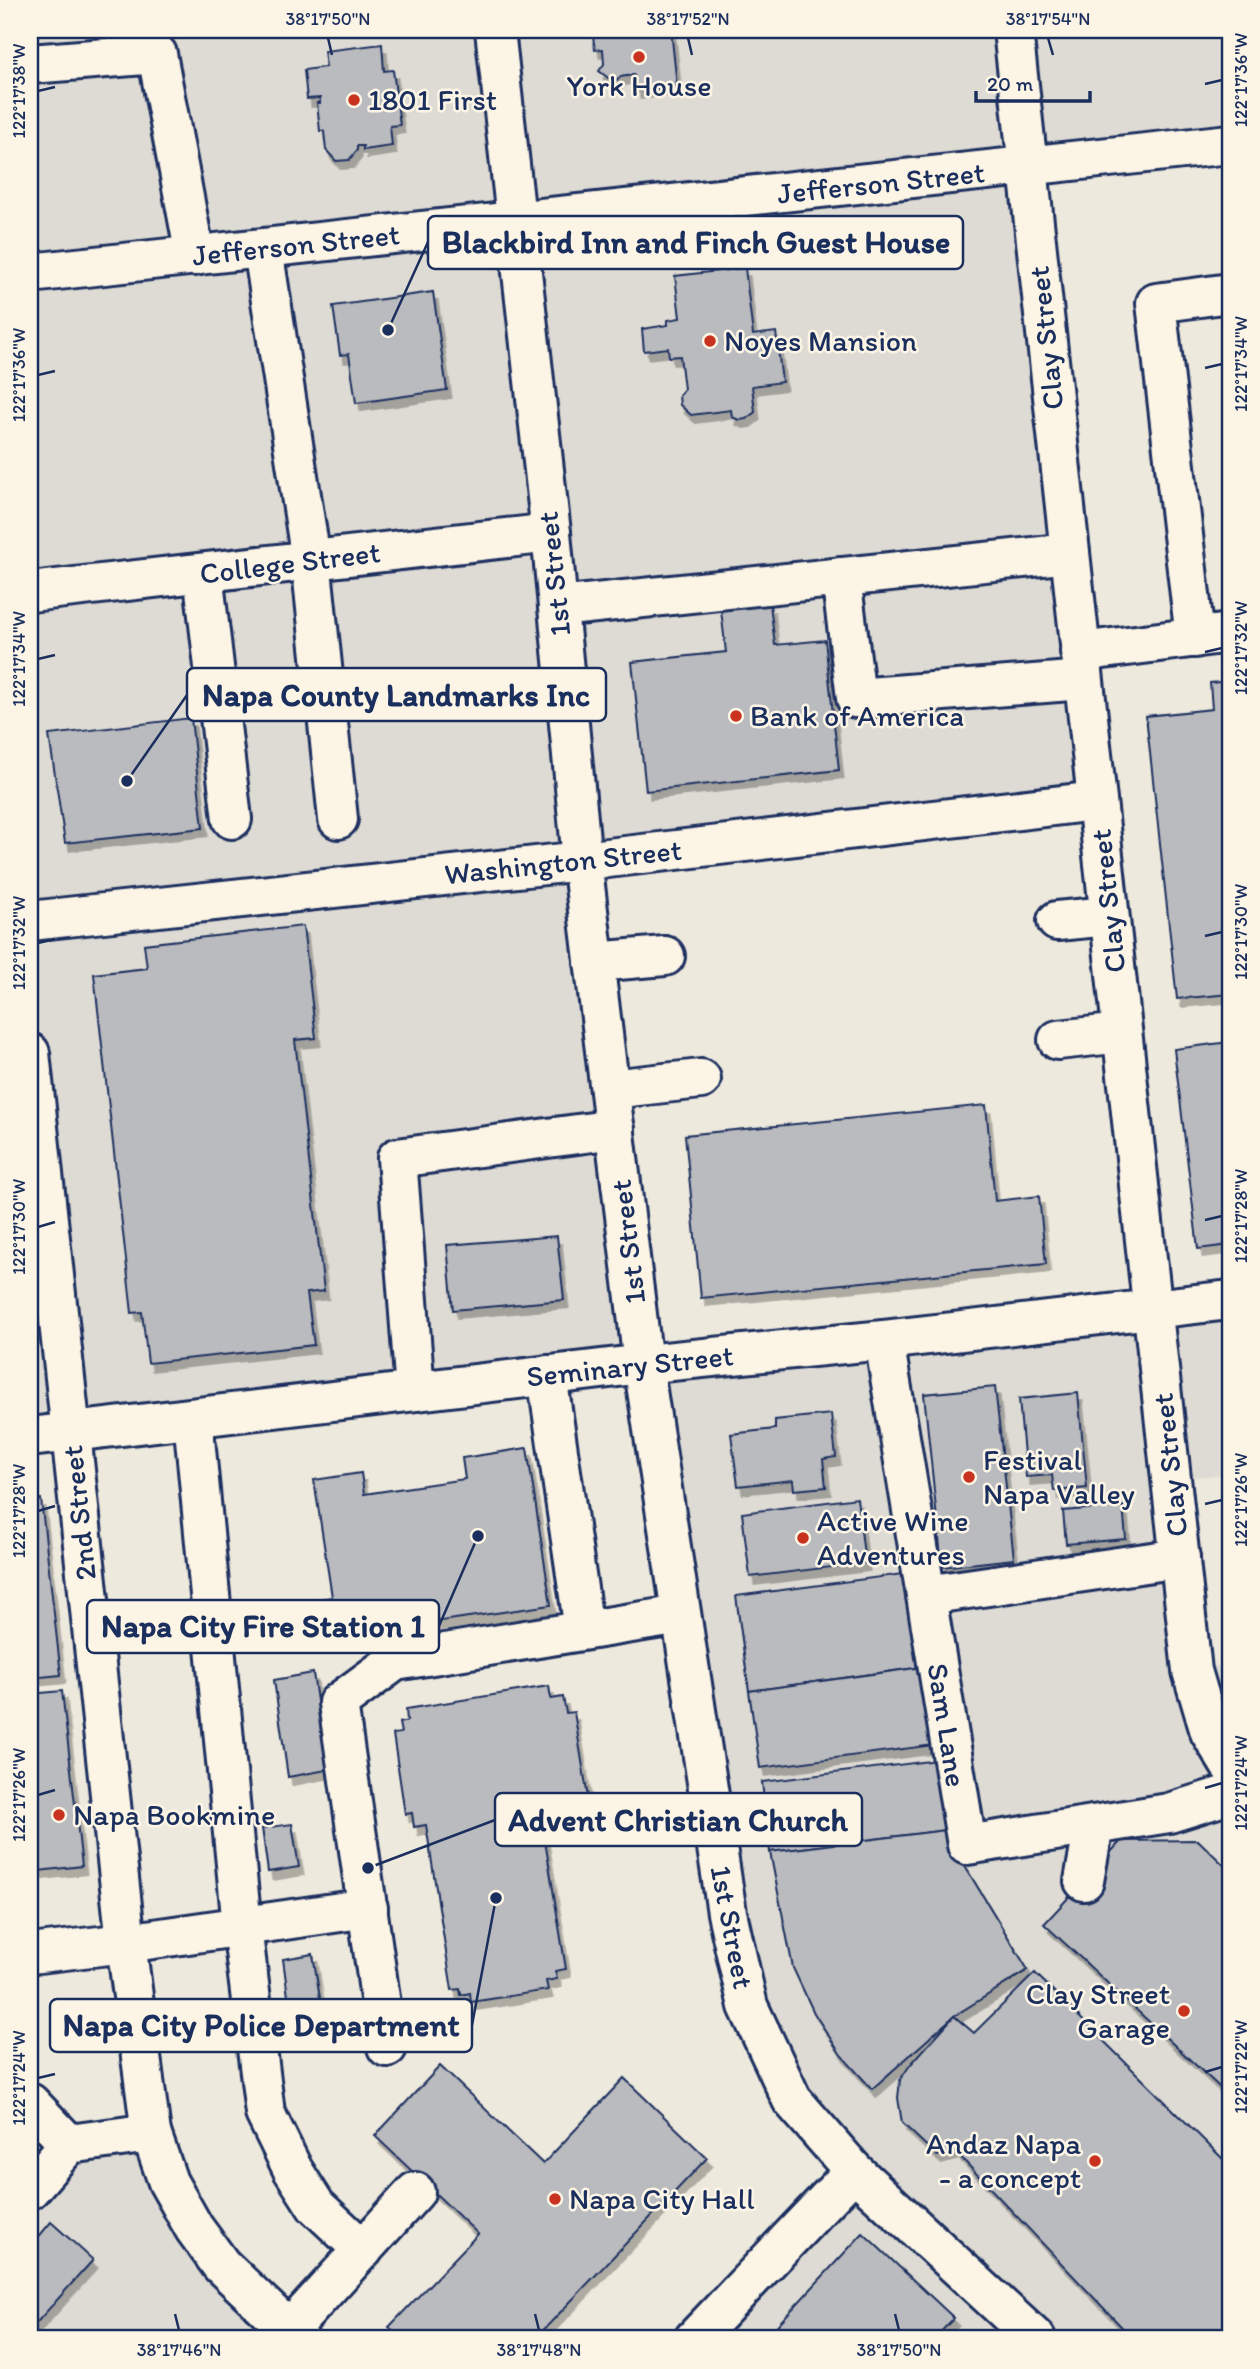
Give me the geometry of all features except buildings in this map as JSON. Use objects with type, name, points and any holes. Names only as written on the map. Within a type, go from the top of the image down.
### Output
[{"type":"street","name":"1st Street","points":[[495,30],[551,533],[582,861],[643,1363],[727,1913],[748,2006],[792,2099],[854,2171],[1036,2339]]},
{"type":"street","name":"Clay Street","points":[[1013,30],[1192,1671],[1210,1732],[1230,1765]]},
{"type":"street","points":[[30,65],[157,54],[195,256]]},
{"type":"street","name":"Jefferson Street","points":[[30,273],[1230,144]]},
{"type":"street","points":[[264,249],[311,560],[338,819]]},
{"type":"street","points":[[841,577],[856,698],[1082,666],[1213,636],[1156,303],[1230,293]]},
{"type":"street","name":"College Street","points":[[30,592],[551,533]]},
{"type":"street","points":[[558,607],[1070,554]]},
{"type":"street","points":[[203,573],[232,819]]},
{"type":"street","name":"Washington Street","points":[[30,921],[582,861],[1096,801]]},
{"type":"street","points":[[1057,921],[1109,916]]},
{"type":"street","points":[[594,962],[665,956]]},
{"type":"street","points":[[1058,1040],[1122,1032]]},
{"type":"street","name":"2nd Street","points":[[30,1053],[39,1221],[70,1433],[126,1943],[151,2133],[168,2182],[194,2228],[221,2265],[290,2336]]},
{"type":"street","points":[[610,1089],[701,1079]]},
{"type":"street","points":[[415,1391],[397,1158],[615,1129]]},
{"type":"street","name":"Seminary Street","points":[[30,1437],[643,1363],[884,1340],[1230,1300]]},
{"type":"street","name":"Sam Lane","points":[[884,1340],[967,1845],[1094,1825],[1172,1827],[1230,1794]]},
{"type":"street","points":[[547,1375],[584,1630]]},
{"type":"street","points":[[193,1418],[242,1927],[265,2113],[293,2170],[316,2206],[363,2250]]},
{"type":"street","points":[[926,1595],[1180,1558]]},
{"type":"street","points":[[387,2047],[338,1703],[395,1661],[681,1615]]},
{"type":"street","points":[[1084,1881],[1094,1825]]},
{"type":"street","points":[[30,1954],[368,1908]]},
{"type":"street","points":[[30,2103],[69,2144]]},
{"type":"street","points":[[30,2189],[69,2144],[151,2133]]},
{"type":"street","points":[[694,2339],[854,2171]]},
{"type":"street","points":[[290,2336],[415,2192]]},
{"type":"shaded area","points":[[30,30],[1230,30],[1230,144],[1028,167],[1096,801],[582,861],[643,1363],[1230,1300],[1230,1474],[1172,1479],[1193,1671],[1230,1663],[1230,2339],[694,2339],[854,2171],[748,2006],[643,1364],[30,1437]]},
{"type":"shaded area","points":[[151,2133],[168,2182],[299,2339],[30,2339],[30,2189],[69,2144]]},
{"type":"place","name":"York House","points":[[639,57]]},
{"type":"place","name":"1801 First","points":[[354,100]]},
{"type":"place","name":"Blackbird Inn and Finch Guest House","points":[[388,330]]},
{"type":"place","name":"Noyes Mansion","points":[[710,341]]},
{"type":"place","name":"Bank of America","points":[[736,716]]},
{"type":"place","name":"Napa County Landmarks Inc","points":[[127,781]]},
{"type":"place","name":"Festival Napa Valley","points":[[969,1477]]},
{"type":"place","name":"Napa City Fire Station 1","points":[[478,1536]]},
{"type":"place","name":"Active Wine Adventures","points":[[803,1538]]},
{"type":"place","name":"Napa Bookmine","points":[[59,1815]]},
{"type":"place","name":"Advent Christian Church","points":[[368,1868]]},
{"type":"place","name":"Napa City Police Department","points":[[496,1898]]},
{"type":"place","name":"Clay Street Garage","points":[[1184,2011]]},
{"type":"place","name":"Andaz Napa - a concept","points":[[1095,2161]]},
{"type":"place","name":"Napa City Hall","points":[[555,2199]]}]
